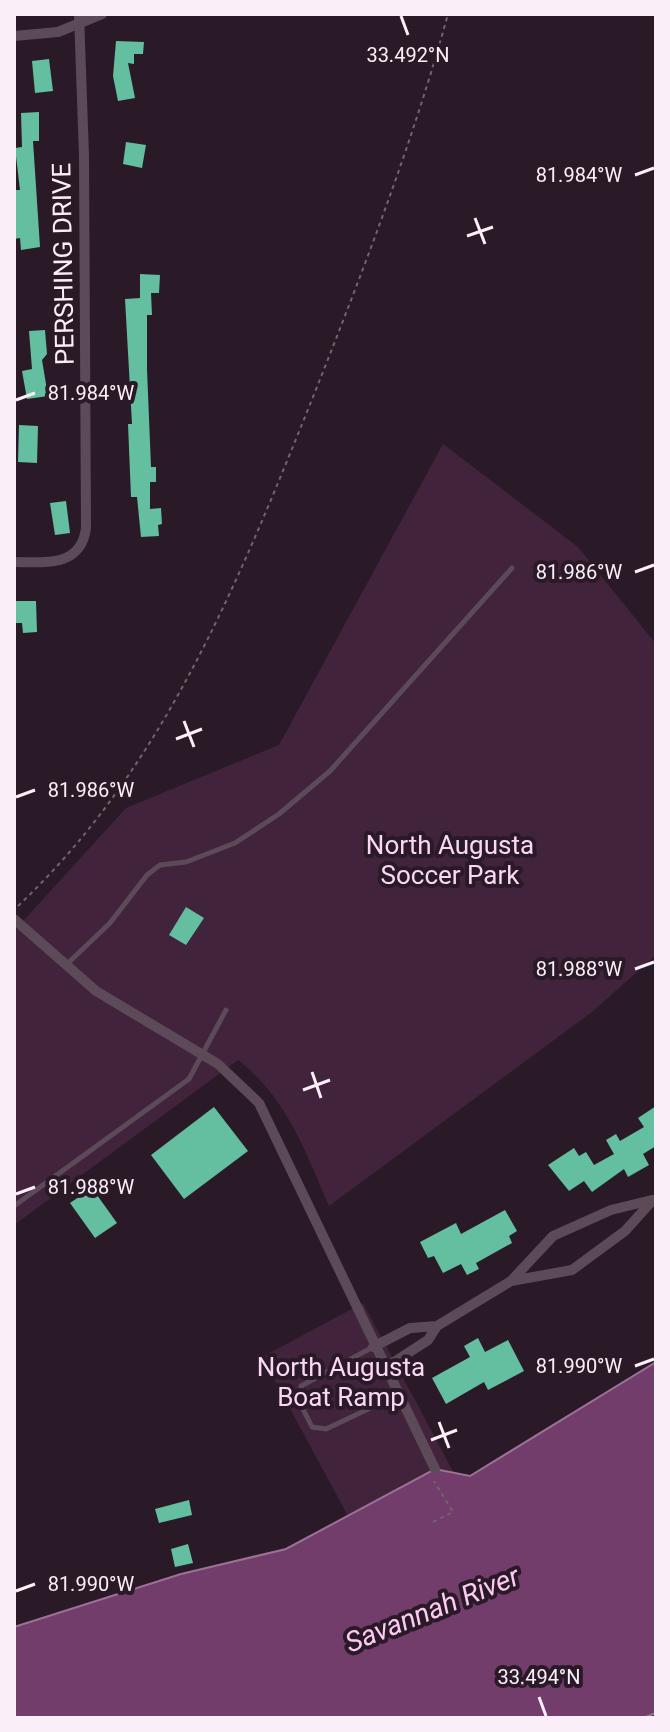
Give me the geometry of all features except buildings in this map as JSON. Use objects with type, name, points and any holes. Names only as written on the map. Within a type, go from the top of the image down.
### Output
[{"type":"street","points":[[14,36],[39,35],[79,19],[102,14]]},
{"type":"street","name":"PERSHING DRIVE","points":[[14,562],[56,562],[71,556],[85,537],[87,442],[79,19]]},
{"type":"street","points":[[14,919],[65,966],[117,1006],[233,1075],[269,1117],[434,1474]]},
{"type":"street","points":[[385,1368],[428,1340],[437,1326],[511,1281],[553,1236],[611,1210],[654,1198]]},
{"type":"street","points":[[511,1281],[572,1270],[625,1231],[654,1198]]},
{"type":"street","points":[[373,1347],[410,1328],[437,1326]]},
{"type":"lane","points":[[65,966],[110,923],[147,875],[160,865],[186,862],[235,843],[279,814],[330,771],[512,568]]},
{"type":"lane","points":[[14,1206],[189,1079],[226,1010]]},
{"type":"lane","points":[[373,1347],[301,1386],[301,1405],[312,1427],[326,1429],[398,1395]]},
{"type":"path","points":[[14,910],[62,861],[141,759],[173,709],[212,632],[270,506],[360,283],[448,14]]},
{"type":"path","points":[[433,1522],[453,1512],[434,1474]]},
{"type":"green space","name":"North Augusta Soccer Park","points":[[443,444],[578,547],[656,644],[656,955],[592,1012],[329,1206],[303,1146],[282,1108],[270,1091],[238,1060],[14,1225],[14,931],[126,808],[279,745]]},
{"type":"green space","name":"North Augusta Boat Ramp","points":[[363,1303],[454,1473],[435,1469],[348,1516],[262,1357]]},
{"type":"water","name":"Savannah River","points":[[656,1362],[656,1713],[643,1718],[14,1718],[14,1627],[181,1574],[286,1549],[435,1469],[470,1476]]}]
